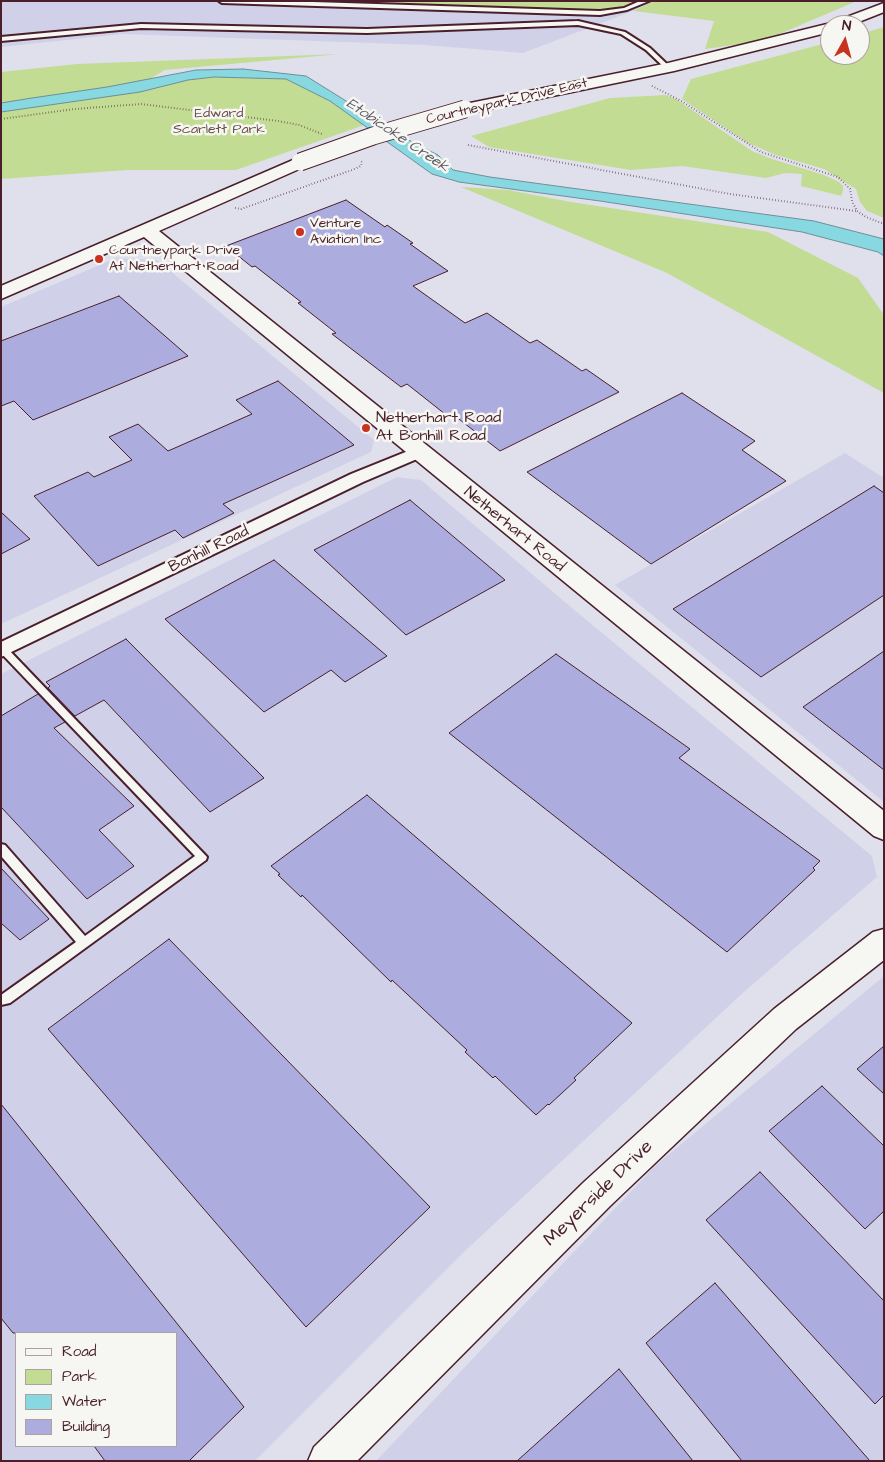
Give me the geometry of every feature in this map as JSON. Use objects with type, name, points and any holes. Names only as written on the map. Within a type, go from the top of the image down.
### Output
[{"type":"street","points":[[864,15],[884,7]]},
{"type":"street","points":[[870,18],[884,15]]},
{"type":"street","name":"Courtneypark Drive East","points":[[1,293],[300,162],[373,136],[465,109],[668,68],[820,30]]},
{"type":"street","name":"Netherhart Road","points":[[146,230],[884,828]]},
{"type":"street","name":"Bonhill Road","points":[[2,649],[348,482],[418,452]]},
{"type":"street","name":"Meyerside Drive","points":[[328,1461],[596,1194],[785,1019],[884,942]]},
{"type":"lane","points":[[222,1],[586,13],[625,9],[646,1]]},
{"type":"lane","points":[[1,39],[142,26],[375,31],[578,23],[623,33],[648,49],[668,68]]},
{"type":"lane","points":[[1,1000],[6,999],[202,857],[2,649]]},
{"type":"lane","points":[[1,848],[84,943]]},
{"type":"path","points":[[662,90],[761,152],[838,177],[850,189],[852,201],[857,211]]},
{"type":"path","points":[[1,119],[75,109],[141,104],[278,121],[309,129],[326,136]]},
{"type":"path","points":[[468,145],[730,194],[857,211],[866,217],[884,224]]},
{"type":"path","points":[[241,209],[361,166],[362,162],[359,158]]},
{"type":"shaded area","points":[[1,1],[659,1],[523,53],[425,45],[123,34],[1,47]]},
{"type":"shaded area","points":[[116,258],[157,260],[374,440],[371,452],[1,624],[1,307]]},
{"type":"shaded area","points":[[845,453],[884,478],[884,802],[615,585]]},
{"type":"shaded area","points":[[397,477],[421,480],[578,613],[872,856],[877,877],[745,991],[466,1250],[255,1461],[1,1461],[1,674]]},
{"type":"shaded area","points":[[884,976],[884,1461],[376,1461],[656,1165]]},
{"type":"green space","points":[[262,1],[639,1],[611,10],[586,11]]},
{"type":"green space","points":[[653,1],[857,1],[820,15],[820,17],[763,41],[705,49],[714,21],[634,11]]},
{"type":"green space","points":[[884,27],[884,218],[867,211],[860,202],[856,189],[824,169],[776,155],[748,143],[682,99],[691,79],[820,45],[820,65],[870,65],[870,31]]},
{"type":"green space","points":[[340,54],[165,70],[141,84],[1,105],[1,72],[77,64]]},
{"type":"green space","name":"Edward Scarlett Park","points":[[186,76],[289,76],[373,122],[236,170],[128,170],[1,179],[1,110]]},
{"type":"green space","points":[[665,95],[676,99],[752,151],[824,175],[839,182],[843,186],[841,196],[801,186],[802,174],[785,173],[766,178],[682,166],[631,170],[489,147],[471,136],[610,98]]},
{"type":"green space","points":[[461,187],[508,190],[571,202],[768,232],[858,278],[884,315],[884,393],[667,273]]},
{"type":"water","name":"Etobicoke Creek","points":[[243,69],[306,76],[412,142],[438,155],[453,170],[490,177],[814,221],[884,239],[884,256],[878,252],[802,232],[600,201],[459,182],[432,174],[330,101],[286,79],[214,77],[188,80],[140,92],[1,112],[1,103],[107,87],[196,70]]},
{"type":"building","points":[[346,200],[385,227],[387,225],[413,243],[410,244],[448,271],[413,286],[465,323],[487,313],[530,343],[537,340],[582,371],[586,369],[619,392],[500,451],[455,416],[450,418],[407,384],[401,387],[332,334],[336,333],[298,303],[301,302],[226,246]]},
{"type":"building","points":[[119,296],[188,356],[33,420],[14,401],[1,406],[1,341]]},
{"type":"building","points":[[278,381],[354,445],[223,504],[234,513],[183,538],[175,530],[98,566],[34,496],[88,472],[94,477],[132,460],[109,437],[138,424],[168,451],[252,414],[236,400]]},
{"type":"building","points":[[682,393],[755,441],[742,450],[786,481],[651,564],[527,472]]},
{"type":"building","points":[[874,486],[884,493],[884,595],[761,677],[673,609]]},
{"type":"building","points":[[410,500],[505,580],[406,635],[314,550]]},
{"type":"building","points":[[1,512],[30,539],[1,554]]},
{"type":"building","points":[[274,560],[387,656],[345,682],[331,670],[264,712],[165,619]]},
{"type":"building","points":[[126,639],[264,778],[210,812],[104,700],[75,716],[48,688],[50,686],[46,682]]},
{"type":"building","points":[[884,651],[884,770],[803,707]]},
{"type":"building","points":[[556,654],[690,749],[679,758],[820,861],[813,868],[815,870],[727,952],[449,733]]},
{"type":"building","points":[[38,694],[65,722],[54,728],[134,806],[99,830],[134,866],[87,899],[1,807],[1,716]]},
{"type":"building","points":[[367,795],[632,1023],[574,1078],[576,1080],[536,1115],[495,1076],[493,1078],[465,1052],[467,1050],[392,980],[391,982],[302,895],[301,897],[278,875],[280,874],[271,866]]},
{"type":"building","points":[[1,868],[49,919],[20,940],[1,923]]},
{"type":"building","points":[[169,939],[430,1207],[306,1327],[48,1029]]},
{"type":"building","points":[[884,1046],[884,1094],[857,1069]]},
{"type":"building","points":[[822,1086],[884,1146],[884,1211],[865,1229],[769,1131]]},
{"type":"building","points":[[1,1104],[244,1407],[189,1461],[105,1461],[95,1447],[178,1447],[178,1332],[13,1333],[1,1318]]},
{"type":"building","points":[[760,1172],[884,1301],[884,1395],[875,1404],[706,1220]]},
{"type":"building","points":[[715,1283],[870,1461],[742,1461],[646,1343]]},
{"type":"building","points":[[619,1369],[693,1461],[517,1461]]},
{"type":"place","name":"Venture Aviation Inc","points":[[300,232]]},
{"type":"place","name":"Courtneypark Drive At Netherhart Road","points":[[99,259]]},
{"type":"place","name":"Netherhart Road At Bonhill Road","points":[[366,428]]}]
